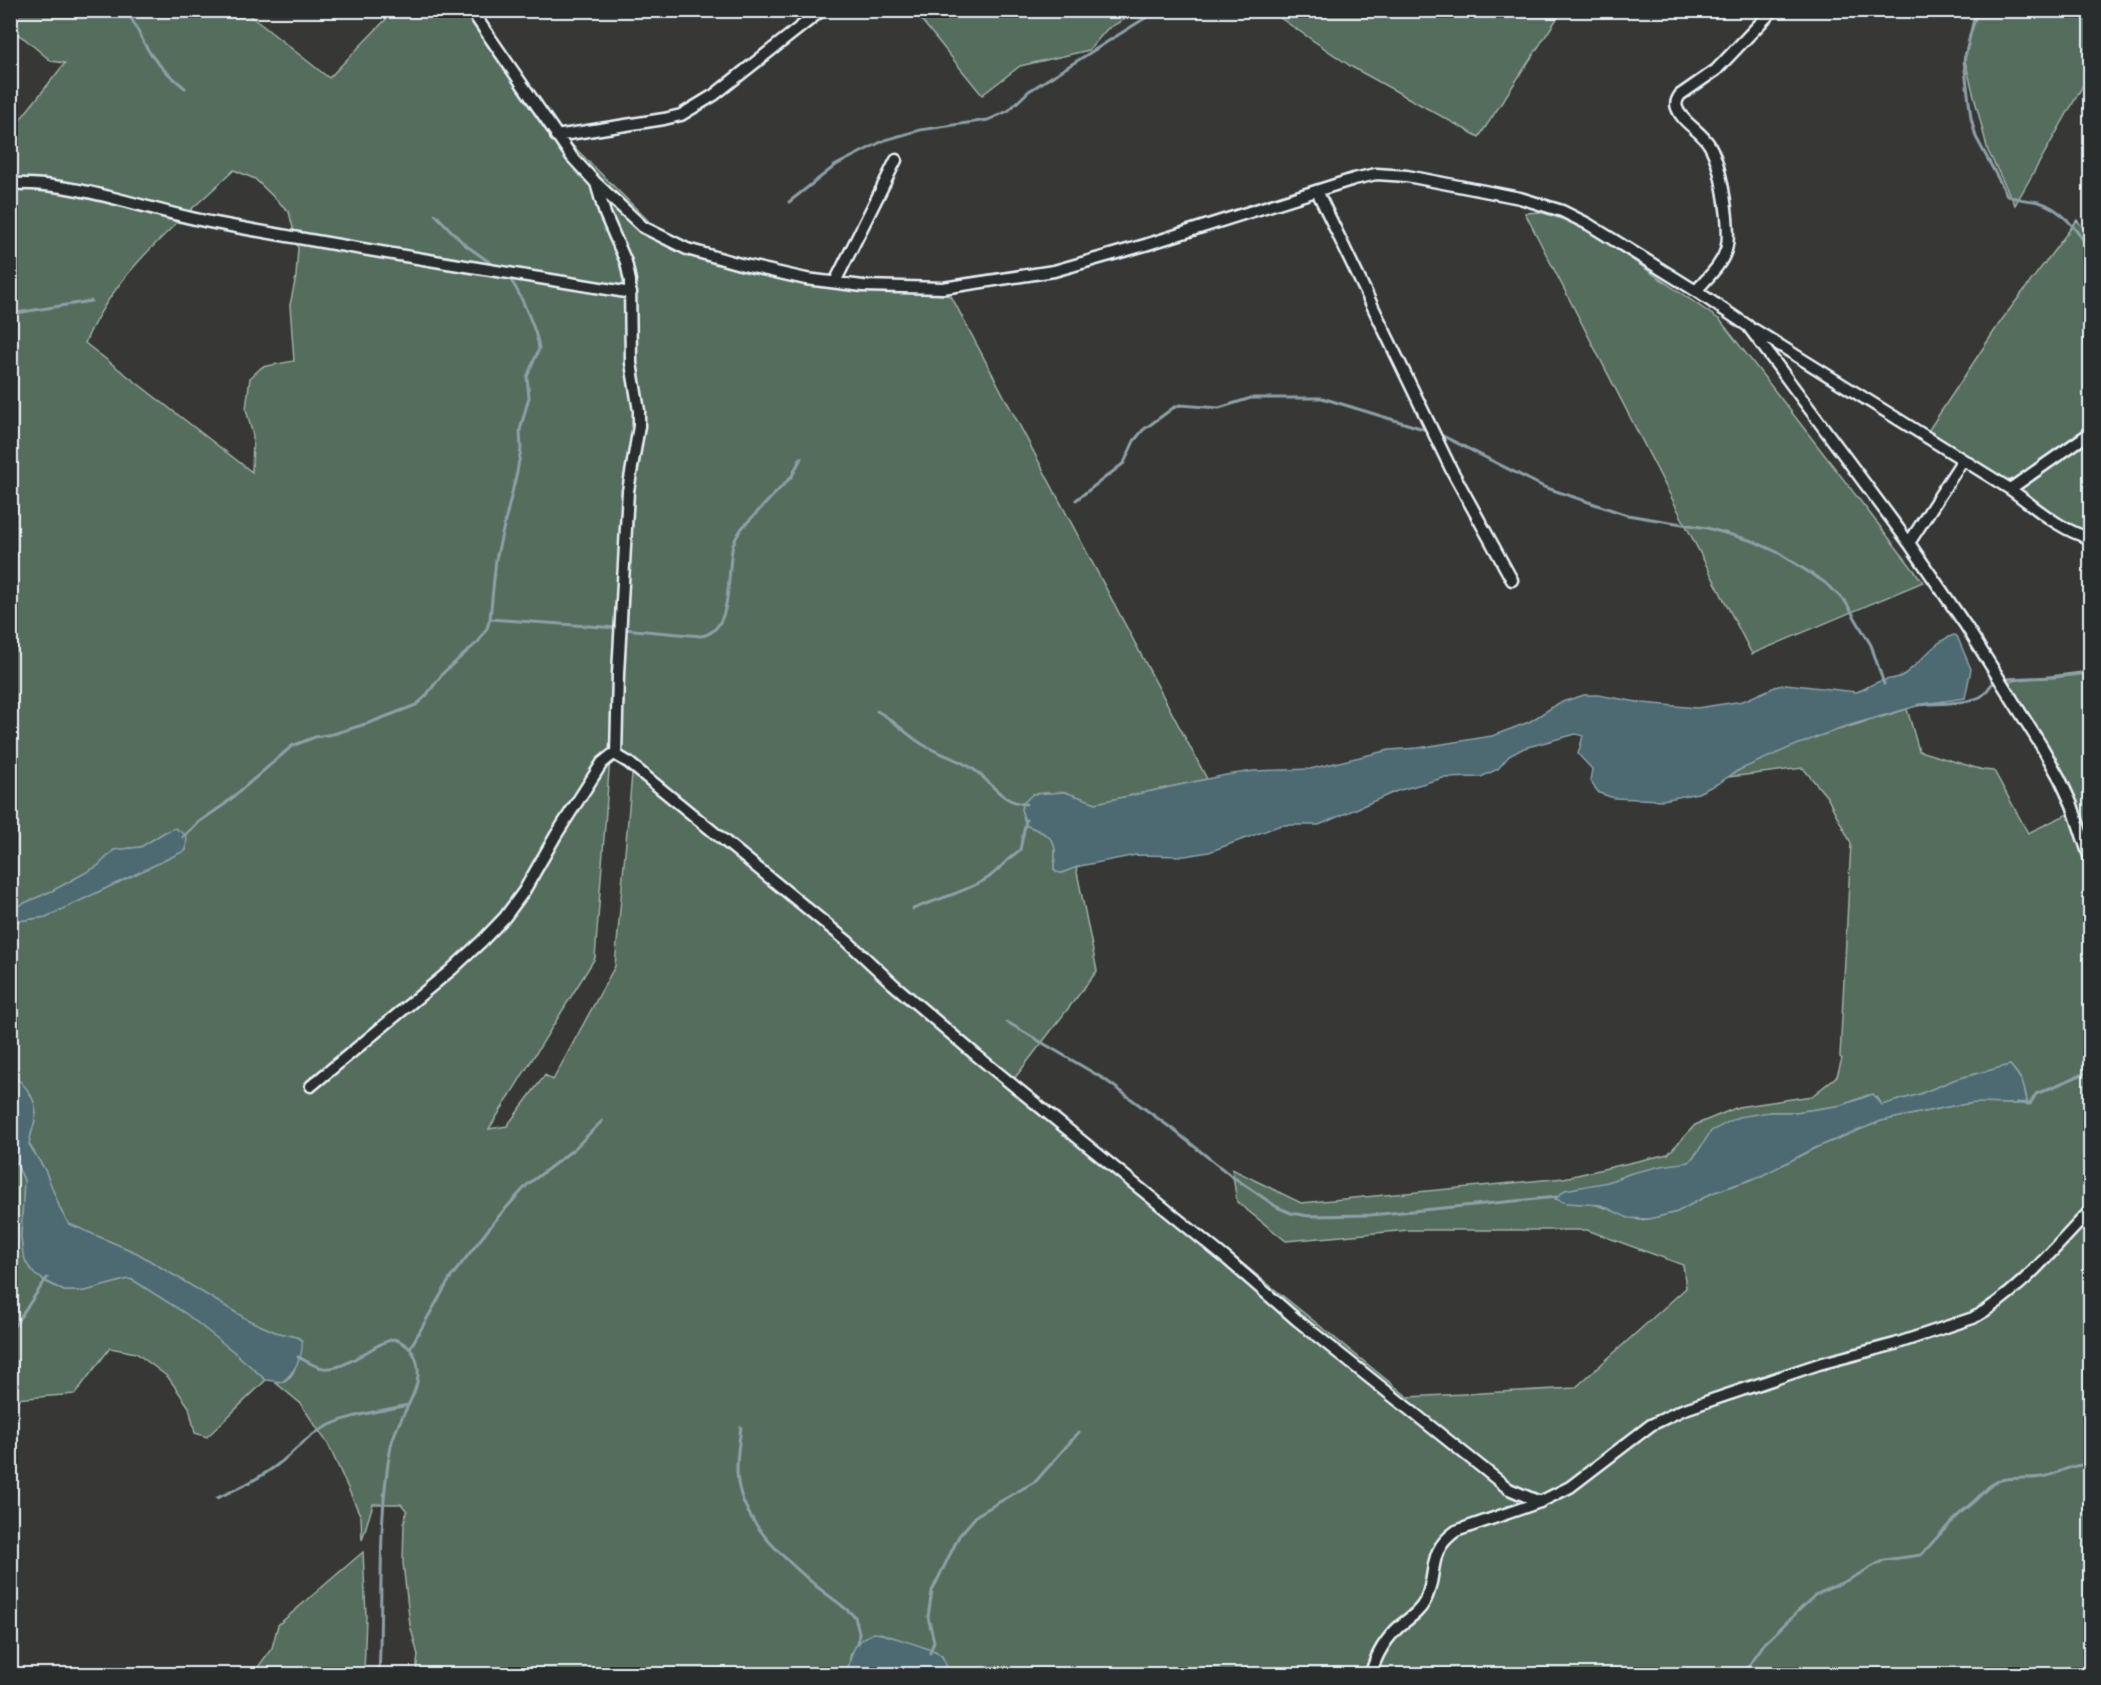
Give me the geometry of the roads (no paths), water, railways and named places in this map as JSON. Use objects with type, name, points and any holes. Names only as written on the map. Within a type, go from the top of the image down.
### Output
[{"type":"street","points":[[471,10],[556,136],[596,183],[643,227],[675,245],[740,264],[806,279],[862,286],[943,288],[1054,271],[1376,174],[1520,198],[1562,211],[1588,224],[1962,461],[2010,489],[2073,532],[2091,538]]},
{"type":"street","points":[[556,136],[681,115],[714,95],[822,10]]},
{"type":"street","points":[[1696,291],[1721,260],[1728,239],[1727,224],[1721,183],[1711,147],[1703,135],[1681,115],[1676,101],[1680,95],[1716,70],[1773,10]]},
{"type":"street","points":[[835,282],[896,160]]},
{"type":"street","points":[[10,184],[31,183],[77,190],[212,223],[631,293]]},
{"type":"street","points":[[596,183],[605,214],[626,262],[631,293],[631,363],[639,411],[639,426],[628,491],[616,755]]},
{"type":"street","points":[[1317,191],[1451,469],[1512,580]]},
{"type":"street","points":[[1748,326],[1909,543],[1966,626],[2042,747],[2072,805],[2091,859]]},
{"type":"street","points":[[2010,489],[2091,433]]},
{"type":"street","points":[[1909,543],[1962,461]]},
{"type":"street","points":[[311,1086],[451,970],[490,933],[524,891],[556,835],[602,763],[612,755],[616,755],[708,825],[847,941],[976,1055],[1228,1260],[1297,1320],[1509,1489],[1540,1502]]},
{"type":"street","points":[[1371,1674],[1385,1642],[1424,1603],[1431,1586],[1436,1554],[1444,1540],[1456,1532],[1540,1502],[1570,1487],[1651,1425],[1682,1410],[1819,1364],[1895,1344],[1973,1318],[1984,1312],[2022,1281],[2091,1211]]},
{"type":"water","points":[[1954,635],[1957,636],[1971,669],[1965,698],[1924,704],[1840,728],[1737,771],[1698,793],[1663,800],[1614,798],[1599,793],[1590,781],[1592,769],[1578,754],[1583,736],[1576,734],[1524,748],[1509,756],[1498,769],[1481,777],[1443,778],[1397,791],[1319,825],[1281,825],[1209,852],[1185,856],[1136,855],[1080,866],[1061,873],[1054,869],[1054,844],[1044,834],[1026,825],[1021,809],[1023,803],[1033,794],[1065,792],[1096,803],[1226,775],[1254,771],[1310,769],[1389,750],[1418,748],[1492,736],[1529,722],[1559,703],[1584,695],[1697,708],[1743,701],[1786,684],[1856,692],[1878,682],[1903,675],[1939,643]]},
{"type":"water","points":[[175,828],[187,836],[186,850],[46,917],[11,922],[11,909],[54,890],[98,866],[114,850],[141,847]]},
{"type":"water","points":[[2010,1065],[2022,1082],[2027,1102],[1975,1103],[1881,1121],[1815,1148],[1761,1176],[1712,1193],[1677,1212],[1649,1219],[1628,1218],[1601,1205],[1566,1203],[1555,1199],[1565,1190],[1608,1182],[1661,1166],[1689,1162],[1711,1131],[1738,1117],[1843,1105],[1873,1094],[1882,1105],[1920,1094],[1956,1079]]},
{"type":"water","points":[[11,1074],[26,1088],[33,1100],[36,1113],[29,1144],[45,1170],[61,1211],[69,1224],[137,1253],[248,1320],[275,1332],[302,1340],[300,1358],[282,1382],[266,1380],[185,1313],[133,1280],[128,1279],[85,1291],[64,1291],[35,1275],[23,1254],[21,1237],[24,1180],[11,1151]]},
{"type":"water","points":[[873,1633],[931,1650],[942,1657],[949,1674],[847,1674],[856,1645]]},
{"type":"waterway","points":[[126,10],[154,58],[185,88]]},
{"type":"waterway","points":[[789,202],[836,165],[885,140],[920,130],[988,120],[1008,111],[1029,91],[1158,10]]},
{"type":"waterway","points":[[1976,10],[1964,61],[1971,118],[1976,137],[2007,195],[2048,205],[2069,222],[2090,250]]},
{"type":"waterway","points":[[435,214],[464,244],[495,266]]},
{"type":"waterway","points":[[183,837],[292,746],[315,737],[369,723],[416,705],[444,672],[479,641],[487,628],[490,619],[496,559],[521,449],[520,430],[529,397],[527,377],[539,349],[527,311],[507,276]]},
{"type":"waterway","points":[[10,314],[91,301]]},
{"type":"waterway","points":[[1076,500],[1124,463],[1134,441],[1143,430],[1180,405],[1219,408],[1251,398],[1322,398],[1430,431]]},
{"type":"waterway","points":[[1439,434],[1544,487],[1627,515],[1707,528],[1753,541],[1779,553],[1824,582],[1845,601],[1871,645],[1884,684]]},
{"type":"waterway","points":[[623,629],[701,636],[712,632],[724,612],[731,556],[736,539],[742,528],[792,476],[801,458]]},
{"type":"waterway","points":[[490,619],[617,628]]},
{"type":"waterway","points":[[2003,679],[2090,673]]},
{"type":"waterway","points":[[1918,705],[1974,699],[1983,695],[1997,680]]},
{"type":"waterway","points":[[877,711],[922,744],[973,769],[1003,796],[1017,803],[1026,804]]},
{"type":"waterway","points":[[913,909],[988,878],[1020,850],[1026,820]]},
{"type":"waterway","points":[[1007,1022],[1104,1079],[1230,1175],[1277,1207],[1291,1213],[1309,1216],[1371,1215],[1557,1197]]},
{"type":"waterway","points":[[2017,1103],[2030,1104],[2036,1094],[2090,1071]]},
{"type":"waterway","points":[[410,1348],[451,1277],[498,1217],[527,1185],[574,1149],[602,1121]]},
{"type":"waterway","points":[[10,1332],[47,1278]]},
{"type":"waterway","points":[[298,1357],[319,1367],[338,1367],[394,1339],[411,1350],[416,1358],[418,1379],[412,1398],[394,1436],[387,1474],[382,1531],[379,1674]]},
{"type":"waterway","points":[[217,1498],[266,1473],[318,1431],[354,1417],[408,1405]]},
{"type":"waterway","points":[[741,1427],[737,1475],[748,1512],[768,1540],[791,1564],[855,1617],[859,1632],[858,1644]]},
{"type":"waterway","points":[[930,1653],[934,1641],[928,1617],[932,1591],[959,1536],[977,1515],[1036,1481],[1079,1432]]},
{"type":"waterway","points":[[1745,1674],[1764,1644],[1815,1595],[1884,1560],[1921,1555],[1958,1515],[1992,1484],[2007,1479],[2041,1477],[2073,1467],[2090,1465]]}]
